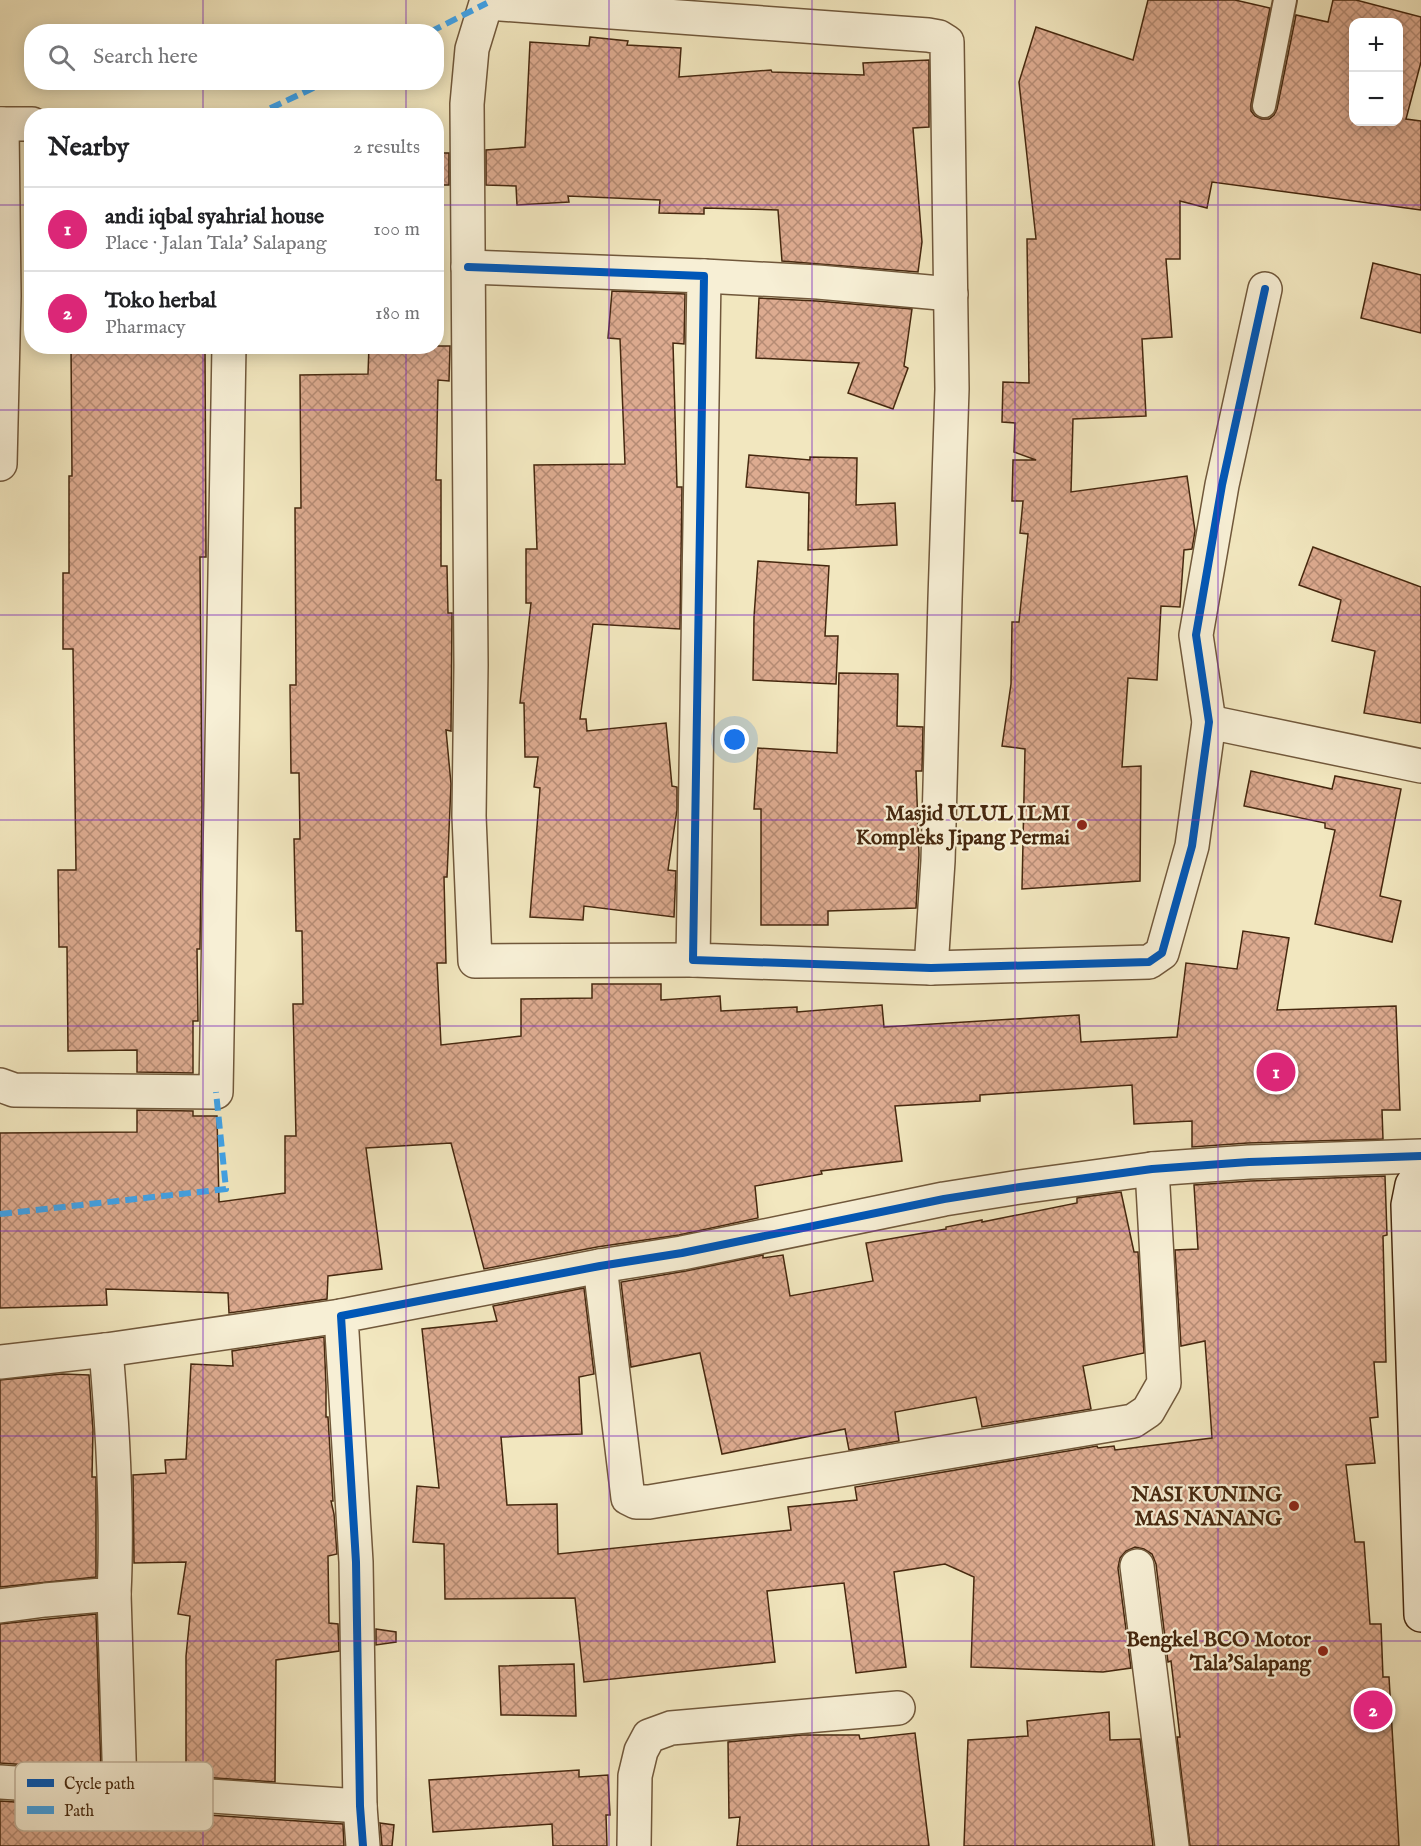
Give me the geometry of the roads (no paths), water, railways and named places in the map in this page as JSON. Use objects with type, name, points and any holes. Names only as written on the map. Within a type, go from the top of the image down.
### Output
[{"type":"street","points":[[932,968],[938,861],[952,389],[947,42],[939,37],[487,2],[472,49],[467,104],[471,665],[469,816],[475,961],[693,960],[932,968],[1149,962],[1162,953],[1192,846],[1209,722],[1196,635],[1222,485],[1265,289]]},
{"type":"street","points":[[0,464],[11,124]]},
{"type":"street","points":[[468,267],[818,282],[951,294]]},
{"type":"street","points":[[693,960],[704,276]]},
{"type":"street","points":[[0,1085],[14,1090],[216,1092],[229,354]]},
{"type":"street","points":[[1209,722],[1421,766]]},
{"type":"street","points":[[0,1362],[106,1350],[340,1316],[600,1266],[682,1253],[944,1199],[1152,1169],[1249,1162],[1421,1156]]},
{"type":"street","points":[[600,1266],[628,1498],[636,1502],[649,1502],[1133,1421],[1148,1411],[1164,1383],[1152,1169]]},
{"type":"street","points":[[1421,1172],[1412,1185],[1408,1205],[1421,1615]]},
{"type":"street","points":[[340,1316],[356,1562],[360,1806],[363,1846]]},
{"type":"street","points":[[106,1350],[112,1414],[119,1762]]},
{"type":"street","points":[[1137,1566],[1172,1846]]},
{"type":"street","points":[[0,1606],[114,1594]]},
{"type":"street","points":[[634,1846],[635,1776],[640,1751],[650,1736],[671,1728],[898,1708]]},
{"type":"street","points":[[0,1782],[15,1783]]},
{"type":"street","points":[[213,1796],[360,1806]]},
{"type":"lane","points":[[1264,106],[1286,0]]},
{"type":"place","name":"Masjid ULUL ILMI Kompleks Jipang Permai","points":[[1082,825]]},
{"type":"place","name":"andi iqbal syahrial house","points":[[1276,1072]]},
{"type":"place","name":"NASI KUNING MAS NANANG","points":[[1294,1506]]},
{"type":"place","name":"Bengkel BCO Motor Tala'Salapang","points":[[1323,1651]]},
{"type":"place","name":"Toko herbal","points":[[1373,1710]]}]
